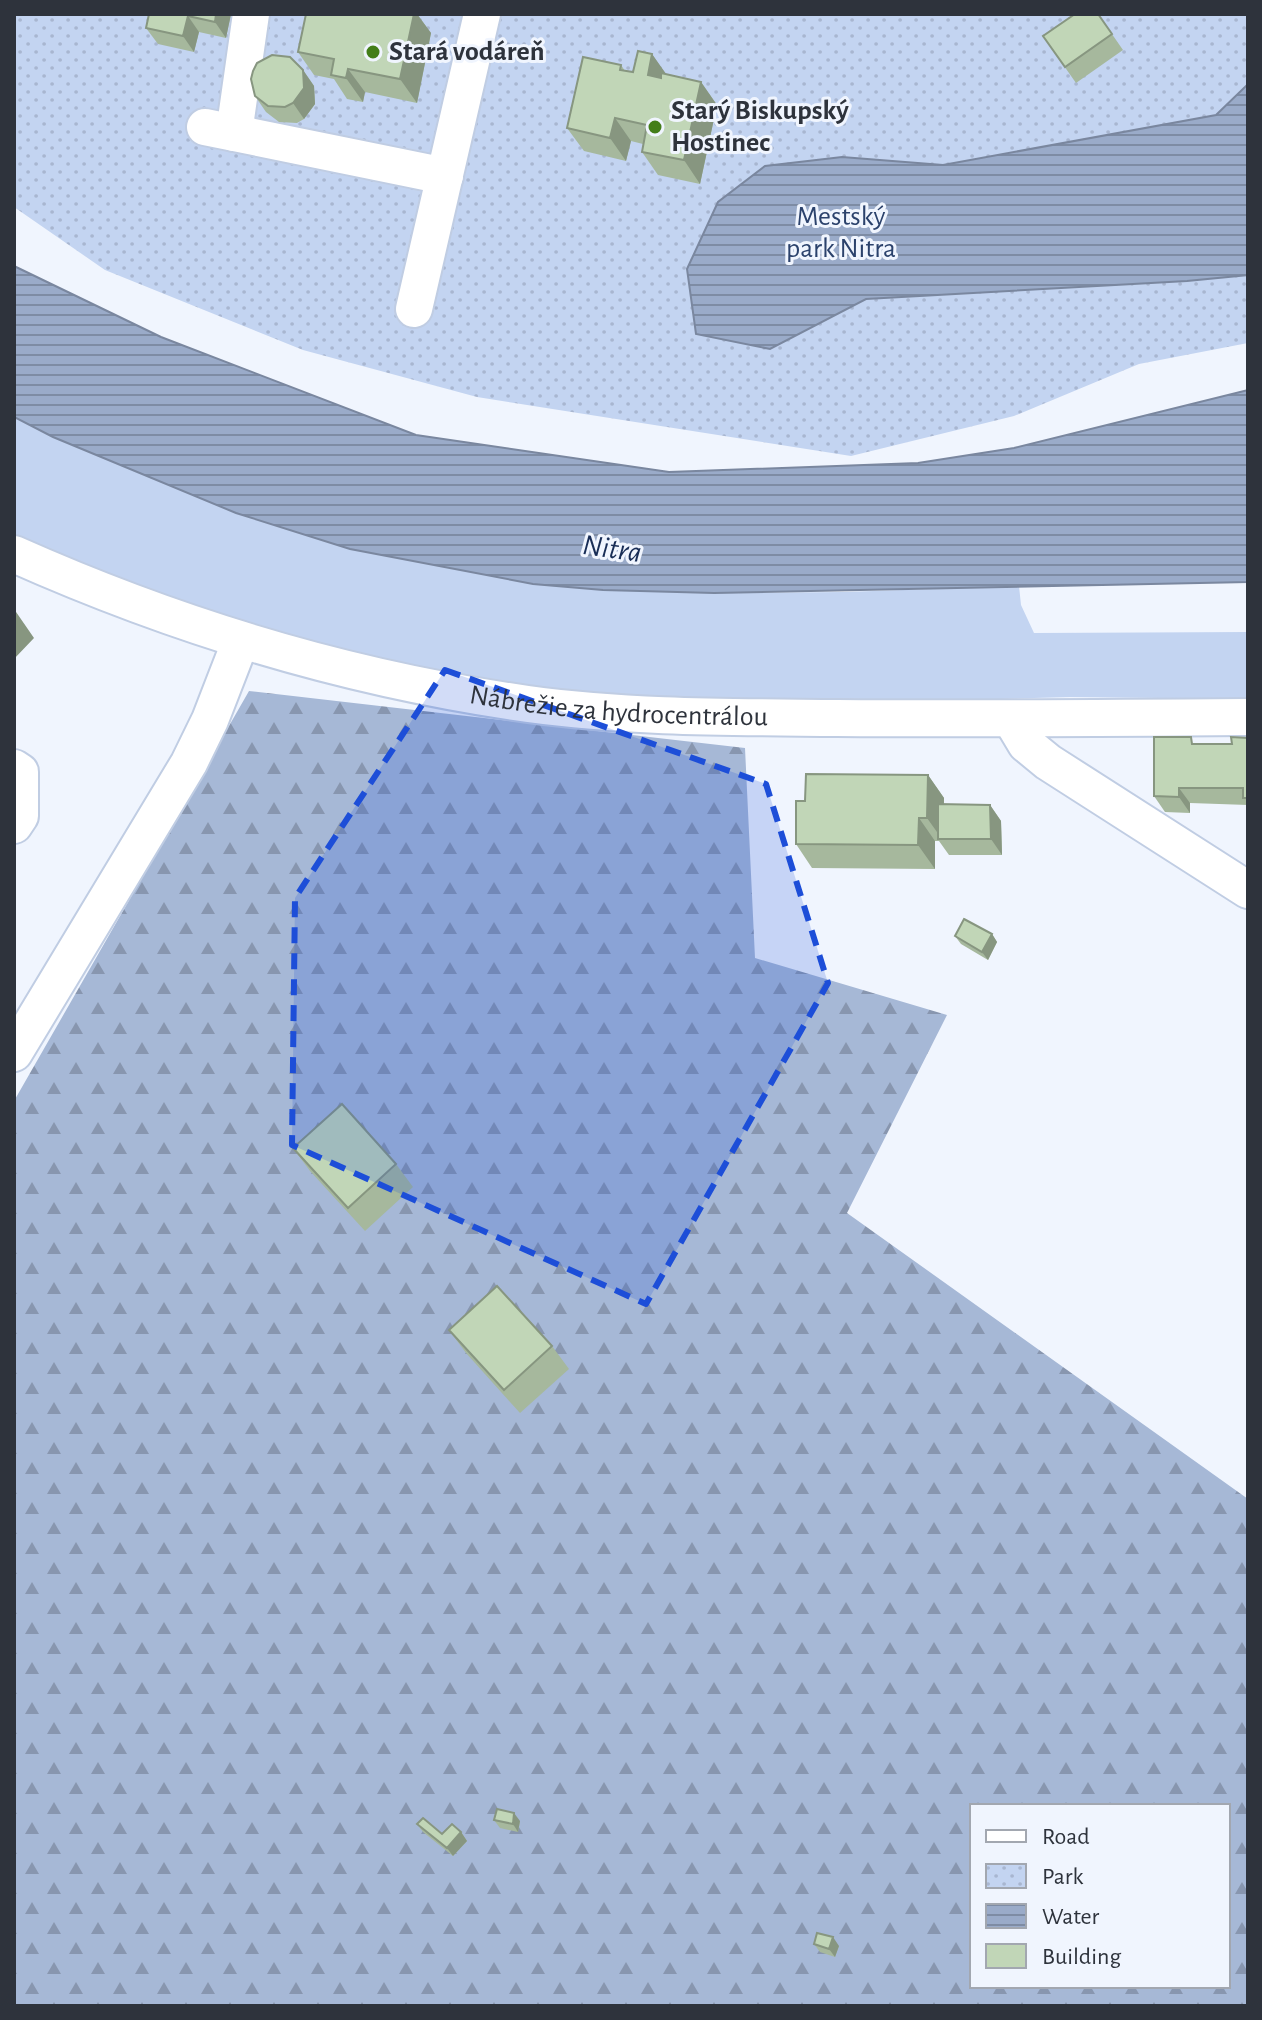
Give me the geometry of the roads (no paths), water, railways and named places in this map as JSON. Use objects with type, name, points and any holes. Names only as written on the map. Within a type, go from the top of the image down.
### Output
[{"type":"street","points":[[251,14],[219,130],[445,176]]},
{"type":"street","points":[[414,309],[482,14]]},
{"type":"street","name":"Nábrežie za hydrocentrálou","points":[[14,554],[147,609],[241,640],[418,685],[560,707],[700,717],[1248,717]]},
{"type":"street","points":[[14,1053],[189,763],[210,720],[241,640]]},
{"type":"street","points":[[1011,719],[1026,744],[1048,762],[1248,890]]},
{"type":"street","points":[[14,768],[20,772],[20,816],[14,825]]},
{"type":"water","points":[[1248,84],[1248,275],[866,299],[770,349],[696,334],[687,269],[718,202],[765,166],[842,157],[943,165],[1216,115]]},
{"type":"water","name":"Nitra","points":[[14,266],[161,337],[416,435],[669,472],[918,463],[1014,448],[1248,390],[1248,582],[714,593],[603,590],[533,584],[350,549],[236,513],[53,437],[14,417]]},
{"type":"place","name":"Stará vodáreň","points":[[373,52]]},
{"type":"place","name":"Starý Biskupský Hostinec","points":[[655,127]]},
{"type":"park label","name":"Mestský park Nitra","points":[[841,233]]}]
